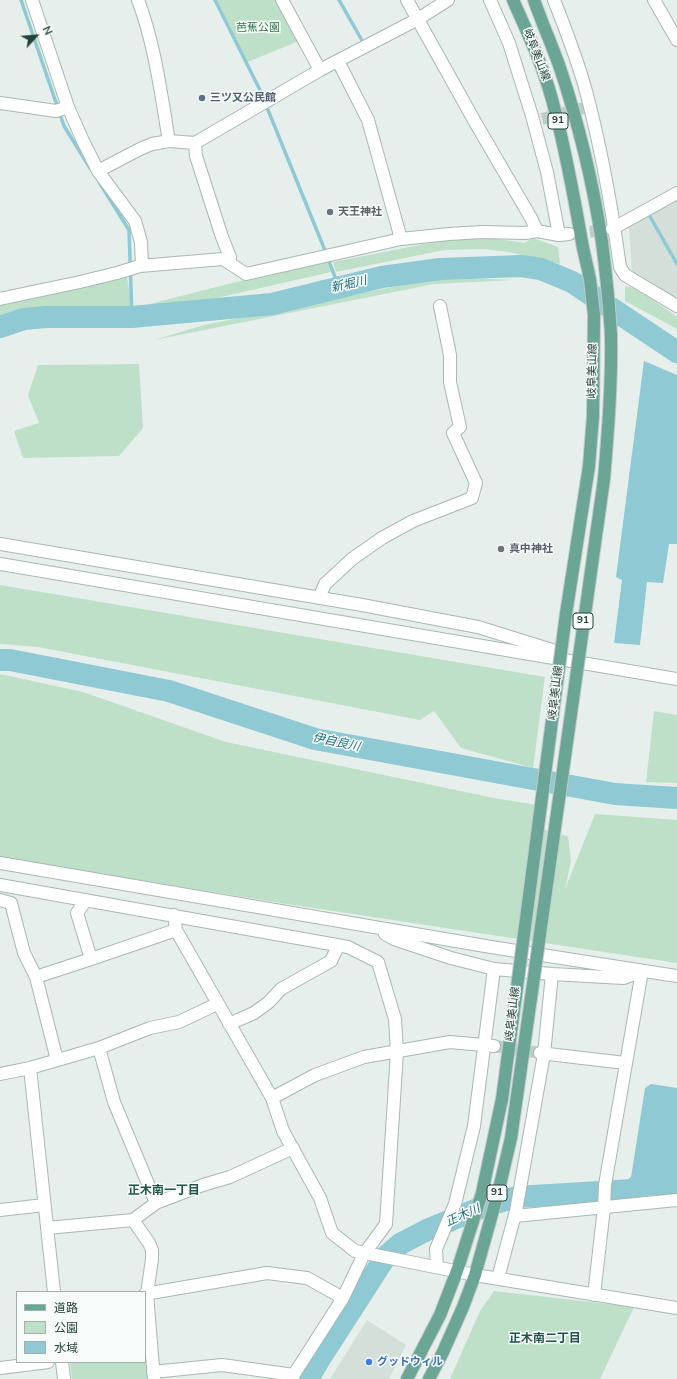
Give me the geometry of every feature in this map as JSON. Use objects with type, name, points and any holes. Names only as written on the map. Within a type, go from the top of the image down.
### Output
[{"type":"main road","name":"岐阜美山線","points":[[406,1379],[440,1315],[457,1271],[482,1193],[502,1099],[565,622],[589,466],[593,416],[594,315],[590,279],[569,171],[555,110],[536,51],[513,0]]},
{"type":"main road","name":"岐阜美山線","points":[[429,1379],[463,1307],[474,1275],[499,1189],[511,1138],[604,479],[609,423],[611,334],[607,283],[595,196],[560,68],[534,0]]},
{"type":"street","points":[[32,0],[68,107],[98,171],[135,221],[140,242],[142,266]]},
{"type":"street","points":[[138,0],[147,24],[154,55],[169,141]]},
{"type":"street","points":[[282,0],[320,70]]},
{"type":"street","points":[[408,0],[537,231]]},
{"type":"street","points":[[98,171],[152,144],[169,141],[195,143],[320,70],[418,19],[448,0]]},
{"type":"street","points":[[0,299],[80,282],[142,266],[223,259],[246,274],[401,239],[482,232],[525,234],[537,231],[564,235],[547,172],[538,120],[509,43],[490,0]]},
{"type":"street","points":[[554,0],[572,48],[605,175],[620,267],[625,275],[677,306]]},
{"type":"street","points":[[654,0],[677,40]]},
{"type":"street","points":[[338,61],[368,120],[401,239]]},
{"type":"street","points":[[0,103],[56,111],[68,107]]},
{"type":"street","points":[[195,143],[196,156],[222,237],[230,257],[229,263]]},
{"type":"street","points":[[613,229],[677,193]]},
{"type":"street","points":[[319,598],[325,584],[352,560],[382,538],[413,521],[472,498],[476,483],[453,433],[460,427],[450,382],[450,355],[440,306]]},
{"type":"street","points":[[0,544],[362,605],[478,627],[552,650]]},
{"type":"street","points":[[0,564],[677,679]]},
{"type":"street","points":[[0,864],[372,927],[677,976]]},
{"type":"street","points":[[0,885],[348,947],[378,962],[395,1018],[397,1052],[386,1224],[364,1254],[343,1298],[292,1377],[222,1364],[154,1375],[146,1294],[152,1259],[152,1250],[149,1243],[133,1220]]},
{"type":"street","points":[[0,900],[11,903],[24,953],[36,977],[57,1060]]},
{"type":"street","points":[[86,900],[77,913],[91,959]]},
{"type":"street","points":[[174,915],[176,930],[272,1098],[283,1131],[320,1198],[332,1233],[355,1251],[474,1275],[677,1308]]},
{"type":"street","points":[[372,927],[394,939],[451,958],[494,969],[624,978],[642,971]]},
{"type":"street","points":[[36,977],[176,930]]},
{"type":"street","points":[[229,1024],[254,1013],[269,1002],[281,989],[331,960],[338,946]]},
{"type":"street","points":[[437,1267],[436,1249],[454,1204],[474,1126],[489,1045],[494,969]]},
{"type":"street","points":[[594,1295],[605,1205],[605,1186],[642,971]]},
{"type":"street","points":[[498,1278],[516,1213],[542,1053],[552,974]]},
{"type":"street","points":[[0,1074],[30,1068],[99,1048],[150,1028],[179,1022],[217,1004]]},
{"type":"street","points":[[272,1098],[315,1075],[364,1057],[450,1042],[489,1045]]},
{"type":"street","points":[[99,1048],[114,1102],[156,1203]]},
{"type":"street","points":[[542,1053],[625,1063]]},
{"type":"street","points":[[30,1068],[54,1291]]},
{"type":"street","points":[[47,1228],[133,1220],[156,1203],[203,1185],[230,1177],[293,1148]]},
{"type":"street","points":[[516,1213],[677,1200]]},
{"type":"street","points":[[0,1210],[44,1205]]},
{"type":"street","points":[[146,1294],[267,1272],[307,1278],[343,1298]]},
{"type":"street","points":[[0,1368],[40,1363]]},
{"type":"street","points":[[62,1363],[64,1379]]},
{"type":"shaded area","points":[[677,198],[677,299],[632,273],[629,226]]},
{"type":"shaded area","name":"グッドウィル","points":[[367,1320],[406,1345],[389,1379],[330,1379]]},
{"type":"green space","name":"芭蕉公園","points":[[278,0],[299,41],[245,63],[215,1]]},
{"type":"green space","points":[[487,237],[524,243],[533,238],[558,247],[560,264],[509,252],[484,249],[444,250],[336,272],[333,262],[445,240]]},
{"type":"green space","points":[[326,259],[331,272],[177,307],[147,311],[142,306]]},
{"type":"green space","points":[[127,277],[132,306],[123,311],[43,308],[0,317],[0,305]]},
{"type":"green space","points":[[442,277],[515,280],[434,284],[154,340],[204,325]]},
{"type":"green space","points":[[625,286],[638,289],[677,317],[677,329],[625,301]]},
{"type":"green space","points":[[139,364],[143,428],[119,456],[23,458],[14,431],[39,423],[28,395],[38,365]]},
{"type":"green space","points":[[0,585],[545,677],[533,768],[461,748],[434,711],[420,720],[38,647],[0,644]]},
{"type":"green space","points":[[0,674],[83,692],[226,742],[494,798],[543,806],[536,828],[568,836],[571,861],[565,889],[595,814],[677,820],[677,963],[287,904],[0,858]]},
{"type":"green space","points":[[654,711],[677,715],[677,783],[646,782]]},
{"type":"green space","points":[[494,1291],[634,1307],[600,1379],[450,1379],[480,1311]]},
{"type":"green space","points":[[146,1352],[148,1379],[72,1379],[70,1363],[146,1363]]},
{"type":"water","points":[[644,361],[677,375],[677,544],[669,544],[663,583],[647,582],[640,645],[614,643],[622,580],[616,577]]},
{"type":"water","points":[[651,1084],[677,1088],[677,1194],[628,1197],[645,1088]]},
{"type":"waterway","points":[[21,0],[64,126],[90,168]]},
{"type":"waterway","points":[[215,0],[263,96]]},
{"type":"waterway","points":[[339,0],[364,44]]},
{"type":"waterway","points":[[266,105],[326,253]]},
{"type":"waterway","points":[[99,182],[129,230],[132,317]]},
{"type":"waterway","points":[[648,213],[677,264]]},
{"type":"waterway","points":[[328,259],[337,282]]},
{"type":"waterway","name":"新堀川","points":[[0,327],[24,319],[46,317],[132,317],[272,304],[382,277],[440,269],[521,266],[541,269],[572,282],[677,352]]},
{"type":"waterway","name":"伊自良川","points":[[0,660],[10,660],[169,691],[315,739],[615,794],[677,798]]},
{"type":"waterway","name":"正木川","points":[[308,1379],[386,1256],[400,1244],[427,1230],[485,1206],[517,1197],[633,1190],[677,1150]]},
{"type":"tunnel","points":[[542,119],[584,108]]},
{"type":"tunnel","points":[[572,234],[612,229]]},
{"type":"tunnel","points":[[494,1046],[540,1053]]},
{"type":"place","name":"三ツ又公民館","points":[[202,98]]},
{"type":"place","name":"天王神社","points":[[330,212]]},
{"type":"place","name":"真中神社","points":[[501,549]]},
{"type":"place","name":"グッドウィル","points":[[369,1362]]},
{"type":"district","name":"正木南一丁目","points":[[164,1191]]},
{"type":"district","name":"正木南二丁目","points":[[545,1339]]}]
